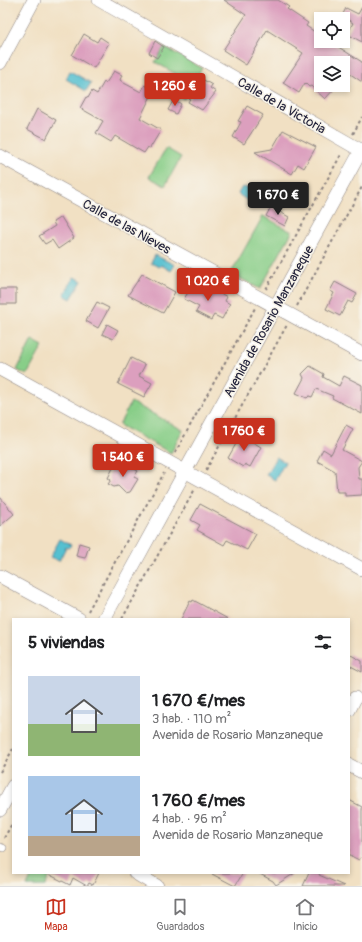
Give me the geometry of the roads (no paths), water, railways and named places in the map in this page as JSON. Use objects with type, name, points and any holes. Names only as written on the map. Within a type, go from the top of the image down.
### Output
[{"type":"street","points":[[0,63],[34,0]]},
{"type":"street","name":"Calle de la Victoria","points":[[99,0],[362,150]]},
{"type":"street","name":"Avenida de Rosario Manzaneque","points":[[105,618],[362,150]]},
{"type":"street","name":"Calle de las Nieves","points":[[0,156],[362,354]]},
{"type":"street","points":[[0,368],[362,569]]},
{"type":"street","points":[[0,576],[83,616]]},
{"type":"street","points":[[350,708],[355,698]]},
{"type":"street","points":[[350,766],[362,772]]},
{"type":"street","points":[[0,810],[8,793]]},
{"type":"street","points":[[137,874],[157,886]]},
{"type":"water","points":[[70,71],[91,83],[86,91],[66,79]]},
{"type":"water","points":[[242,187],[256,190],[255,193],[258,197],[256,202],[251,203],[238,194]]},
{"type":"water","points":[[155,255],[175,265],[171,271],[161,265],[159,267],[151,263]]},
{"type":"water","points":[[74,277],[82,281],[71,299],[64,295]]},
{"type":"water","points":[[276,457],[285,462],[275,480],[266,475]]},
{"type":"water","points":[[60,539],[71,545],[69,548],[66,547],[59,561],[50,557]]}]
